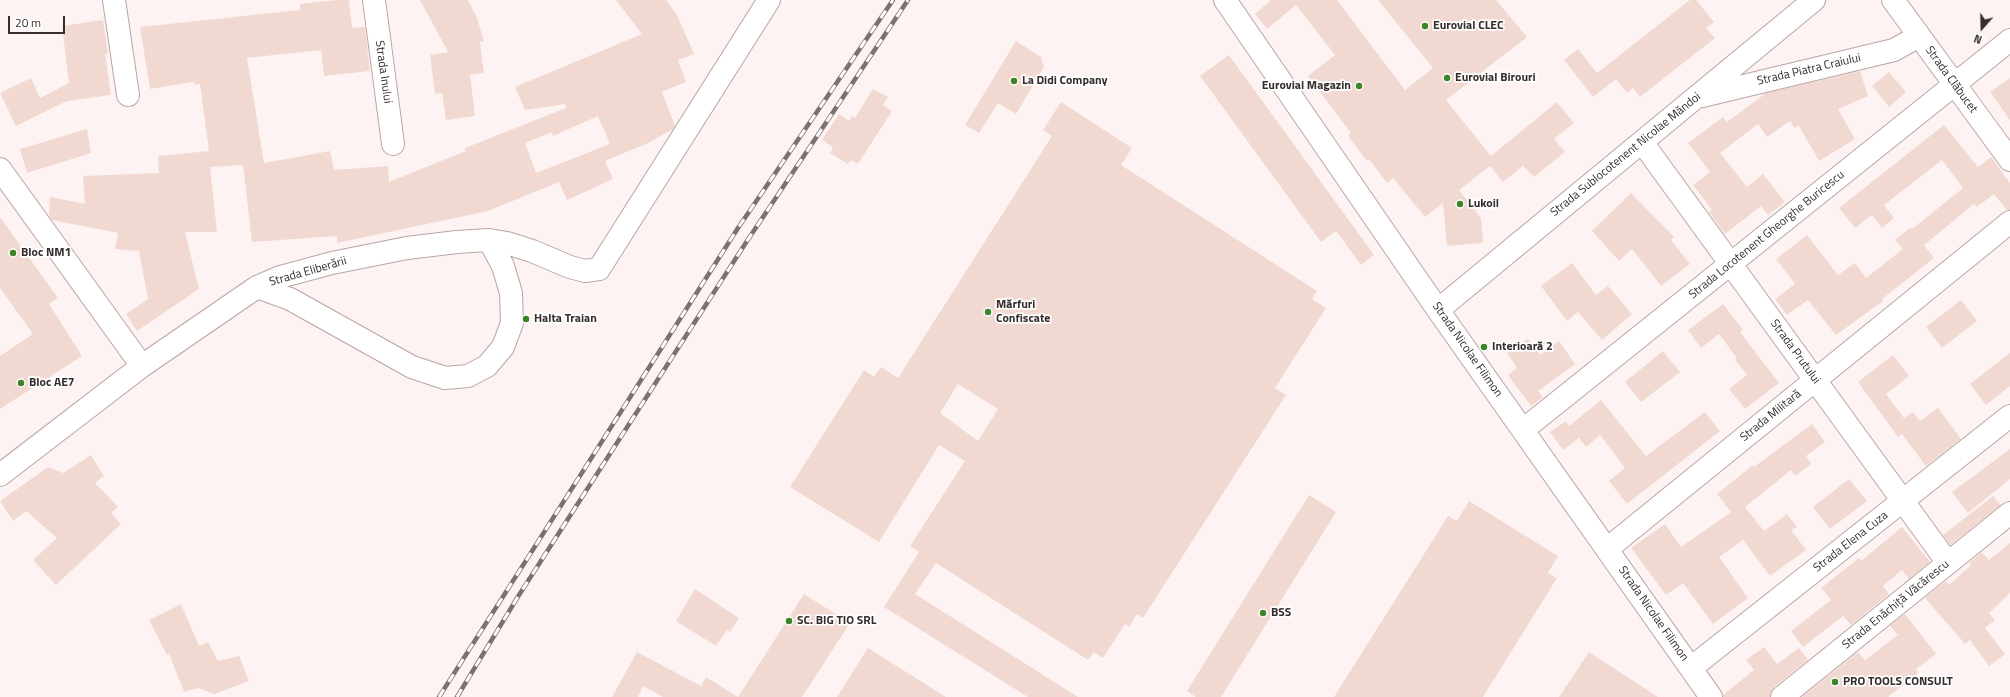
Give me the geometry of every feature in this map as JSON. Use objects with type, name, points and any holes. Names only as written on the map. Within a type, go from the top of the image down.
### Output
[{"type":"street","points":[[114,0],[128,95]]},
{"type":"street","name":"Strada Inului","points":[[374,0],[393,144]]},
{"type":"street","name":"Strada Eliberării","points":[[0,475],[142,366],[257,287],[280,277],[332,263],[407,248],[489,240],[507,243],[532,251],[570,267],[585,271],[598,269],[769,0]]},
{"type":"street","name":"Strada Nicolae Filimon","points":[[1225,0],[1438,310],[1712,697]]},
{"type":"street","name":"Strada Sublocotenent Nicolae Măndoi","points":[[1438,310],[1814,0]]},
{"type":"street","name":"Strada Clăbucet","points":[[1893,0],[2010,160]]},
{"type":"street","name":"Strada Piatra Craiului","points":[[1697,97],[1894,50],[1919,36]]},
{"type":"street","name":"Strada Locotenent Gheorghe Buricescu","points":[[1523,430],[2010,40]]},
{"type":"street","name":"Strada Prutului","points":[[1642,142],[1948,563]]},
{"type":"street","points":[[0,169],[142,366]]},
{"type":"street","name":"Strada Militară","points":[[1607,549],[2010,222]]},
{"type":"street","points":[[257,287],[290,299],[412,367],[445,378],[468,376],[487,366],[503,347],[512,323],[511,293],[503,266],[489,240]]},
{"type":"street","name":"Strada Elena Cuza","points":[[1691,668],[2010,416]]},
{"type":"street","name":"Strada Enăchiță Văcărescu","points":[[1782,697],[2010,513]]},
{"type":"building","points":[[349,0],[352,28],[365,27],[370,71],[324,76],[321,50],[247,58],[264,163],[330,151],[334,170],[388,166],[389,182],[466,151],[465,148],[566,108],[565,104],[525,110],[515,87],[642,34],[616,0],[666,0],[677,15],[694,54],[678,60],[686,82],[662,92],[675,126],[673,129],[648,143],[605,161],[613,179],[567,200],[559,182],[488,211],[337,243],[337,236],[252,242],[243,165],[210,167],[217,232],[185,232],[199,289],[137,331],[126,314],[148,299],[139,251],[115,249],[118,233],[52,220],[49,216],[50,197],[85,204],[83,176],[159,173],[158,156],[209,151],[200,84],[194,85],[194,82],[150,89],[140,27],[300,10],[300,4]],"holes":[[[598,116],[610,144],[536,173],[525,143],[552,132],[553,136]]]},
{"type":"building","points":[[420,0],[468,0],[477,18],[484,41],[480,42],[484,73],[470,75],[475,116],[446,120],[442,93],[435,94],[430,55],[448,52]]},
{"type":"building","points":[[1271,0],[1337,0],[1405,90],[1433,68],[1378,0],[1496,0],[1527,37],[1446,100],[1491,156],[1557,102],[1574,123],[1554,139],[1565,152],[1534,177],[1523,166],[1503,182],[1490,166],[1459,190],[1481,218],[1483,243],[1447,246],[1443,203],[1425,217],[1393,178],[1387,183],[1369,159],[1367,161],[1348,136],[1351,133],[1308,76],[1335,55],[1296,5],[1267,29],[1255,14]]},
{"type":"building","points":[[1690,0],[1696,0],[1714,22],[1706,28],[1715,38],[1640,97],[1633,88],[1627,93],[1616,79],[1593,97],[1564,60],[1578,49],[1597,73]]},
{"type":"building","points":[[103,20],[108,54],[105,54],[111,95],[67,101],[16,126],[0,93],[31,78],[40,98],[69,83],[62,26]]},
{"type":"building","name":"La Didi Company","points":[[1016,41],[1041,57],[1044,67],[1016,114],[998,103],[979,133],[965,125]]},
{"type":"building","points":[[1229,55],[1374,255],[1361,265],[1336,231],[1321,242],[1200,76]]},
{"type":"building","points":[[1860,71],[1868,96],[1838,109],[1855,139],[1819,161],[1799,126],[1794,128],[1790,121],[1767,137],[1758,124],[1720,153],[1747,187],[1763,174],[1785,202],[1768,215],[1761,206],[1725,234],[1709,212],[1712,210],[1693,185],[1710,172],[1688,143],[1723,117],[1727,122],[1766,93]]},
{"type":"building","points":[[1889,72],[1906,92],[1889,107],[1872,86]]},
{"type":"building","points":[[2010,78],[2010,120],[1990,92]]},
{"type":"building","points":[[873,89],[888,97],[883,105],[892,111],[858,164],[851,160],[848,164],[830,153],[833,147],[822,140],[839,114],[849,121],[852,116],[855,118]]},
{"type":"building","points":[[1061,102],[1132,148],[1121,165],[1317,291],[1312,299],[1326,308],[1275,388],[1286,395],[1143,618],[1137,614],[1129,627],[1125,624],[1103,658],[1094,652],[1088,660],[936,563],[915,594],[1078,697],[1028,697],[884,607],[919,552],[910,546],[965,461],[939,445],[879,542],[790,487],[864,370],[874,377],[881,367],[898,378],[1052,136],[1043,130]],"holes":[[[958,384],[998,409],[978,441],[940,413]]]},
{"type":"building","points":[[1944,125],[1978,167],[1991,157],[2010,183],[2010,210],[2007,210],[1994,194],[1977,207],[1974,204],[1924,245],[1934,258],[1882,299],[1883,301],[1836,335],[1808,300],[1787,315],[1775,299],[1795,284],[1776,259],[1807,235],[1838,275],[1855,263],[1866,278],[1903,249],[1895,240],[1910,228],[1912,229],[1963,188],[1942,160],[1884,205],[1894,218],[1882,228],[1872,215],[1855,228],[1839,208]]},
{"type":"building","points":[[87,129],[91,153],[27,173],[20,149]]},
{"type":"building","points":[[1631,193],[1674,237],[1671,240],[1690,264],[1661,286],[1632,249],[1619,261],[1592,231]]},
{"type":"building","points":[[0,217],[58,298],[49,304],[82,356],[0,409],[0,356],[33,334],[0,288]]},
{"type":"building","points":[[1572,263],[1596,295],[1608,286],[1632,314],[1602,340],[1578,312],[1567,321],[1541,286]]},
{"type":"building","points":[[1961,300],[1977,321],[1942,348],[1926,327]]},
{"type":"building","points":[[1723,304],[1743,330],[1740,332],[1779,383],[1745,409],[1729,389],[1747,375],[1735,360],[1737,358],[1719,334],[1701,348],[1688,330]]},
{"type":"building","points":[[1528,339],[1540,355],[1559,341],[1575,364],[1538,391],[1543,397],[1531,406],[1508,375],[1517,368],[1507,353]]},
{"type":"building","points":[[1663,351],[1680,372],[1641,402],[1625,382]]},
{"type":"building","points":[[2010,353],[2010,386],[1986,405],[1970,384]]},
{"type":"building","points":[[1893,355],[1909,376],[1886,394],[1904,418],[1913,412],[1920,421],[1938,408],[1961,439],[1926,466],[1902,434],[1898,437],[1858,382]]},
{"type":"building","points":[[1601,400],[1646,456],[1705,412],[1720,431],[1627,504],[1609,481],[1625,468],[1600,435],[1586,447],[1579,438],[1563,450],[1550,432],[1566,421],[1569,426]]},
{"type":"building","points":[[1812,424],[1825,442],[1806,456],[1811,464],[1795,476],[1791,470],[1745,507],[1764,531],[1787,514],[1797,527],[1791,530],[1806,550],[1770,576],[1743,540],[1719,557],[1748,598],[1713,624],[1683,583],[1666,595],[1631,548],[1665,524],[1681,547],[1731,512],[1717,494],[1753,465],[1754,467]]},
{"type":"building","points":[[2010,449],[2010,479],[1968,513],[1952,492]]},
{"type":"building","points":[[91,455],[104,476],[95,483],[118,507],[111,513],[121,524],[56,585],[33,560],[57,538],[26,511],[13,521],[0,501],[48,467],[63,473]]},
{"type":"building","points":[[1849,479],[1867,501],[1830,529],[1813,507]]},
{"type":"building","points":[[1309,495],[1336,512],[1221,697],[1196,697],[1187,691]]},
{"type":"building","points":[[1993,496],[2001,505],[1950,545],[1943,535]]},
{"type":"building","points":[[1469,501],[1558,556],[1548,573],[1557,578],[1483,697],[1334,697],[1448,516],[1457,521]]},
{"type":"building","points":[[1902,527],[1930,562],[1909,579],[1902,570],[1883,586],[1889,594],[1851,625],[1843,616],[1803,647],[1791,631],[1831,600],[1821,588],[1859,558],[1861,561]]},
{"type":"building","points":[[2010,543],[2010,593],[1989,613],[1995,620],[1985,628],[2005,654],[1989,666],[1970,640],[1965,644],[1925,598],[1946,581],[1949,585],[1971,565],[1969,563],[1982,552],[1989,560]]},
{"type":"building","points":[[695,589],[739,618],[730,632],[727,630],[716,646],[676,621]]},
{"type":"building","points":[[804,594],[850,623],[802,697],[738,697]]},
{"type":"building","points":[[181,604],[199,646],[208,642],[218,661],[239,656],[249,681],[214,694],[198,688],[184,692],[169,654],[167,655],[149,620]]},
{"type":"building","points":[[1905,614],[1936,654],[1916,669],[1918,673],[1888,697],[1802,697],[1858,652],[1865,660],[1898,635],[1890,626]]},
{"type":"building","points":[[1764,647],[1777,664],[1799,648],[1808,660],[1774,687],[1770,697],[1723,697],[1723,695],[1754,670],[1746,660]]},
{"type":"building","points":[[868,648],[946,697],[837,697]]},
{"type":"building","points":[[637,652],[701,686],[706,677],[738,697],[663,697],[643,686],[638,697],[612,697]]},
{"type":"building","points":[[1589,652],[1658,697],[1559,697]]},
{"type":"railway","points":[[439,697],[738,228],[893,0]]},
{"type":"railway","points":[[457,697],[519,595],[747,241],[908,0]]},
{"type":"place","name":"Eurovial CLEC","points":[[1425,26]]},
{"type":"place","name":"Eurovial Birouri","points":[[1447,78]]},
{"type":"place","name":"La Didi Company","points":[[1014,81]]},
{"type":"place","name":"Eurovial Magazin","points":[[1359,86]]},
{"type":"place","name":"Lukoil","points":[[1460,204]]},
{"type":"place","name":"Bloc NM1","points":[[13,253]]},
{"type":"place","name":"Mărfuri Confiscate","points":[[988,312]]},
{"type":"place","name":"Halta Traian","points":[[526,319]]},
{"type":"place","name":"Interioară 2","points":[[1484,347]]},
{"type":"place","name":"Bloc AE7","points":[[21,383]]},
{"type":"place","name":"BSS","points":[[1263,613]]},
{"type":"place","name":"SC. BIG TIO SRL","points":[[789,621]]},
{"type":"place","name":"PRO TOOLS CONSULT","points":[[1835,682]]}]
